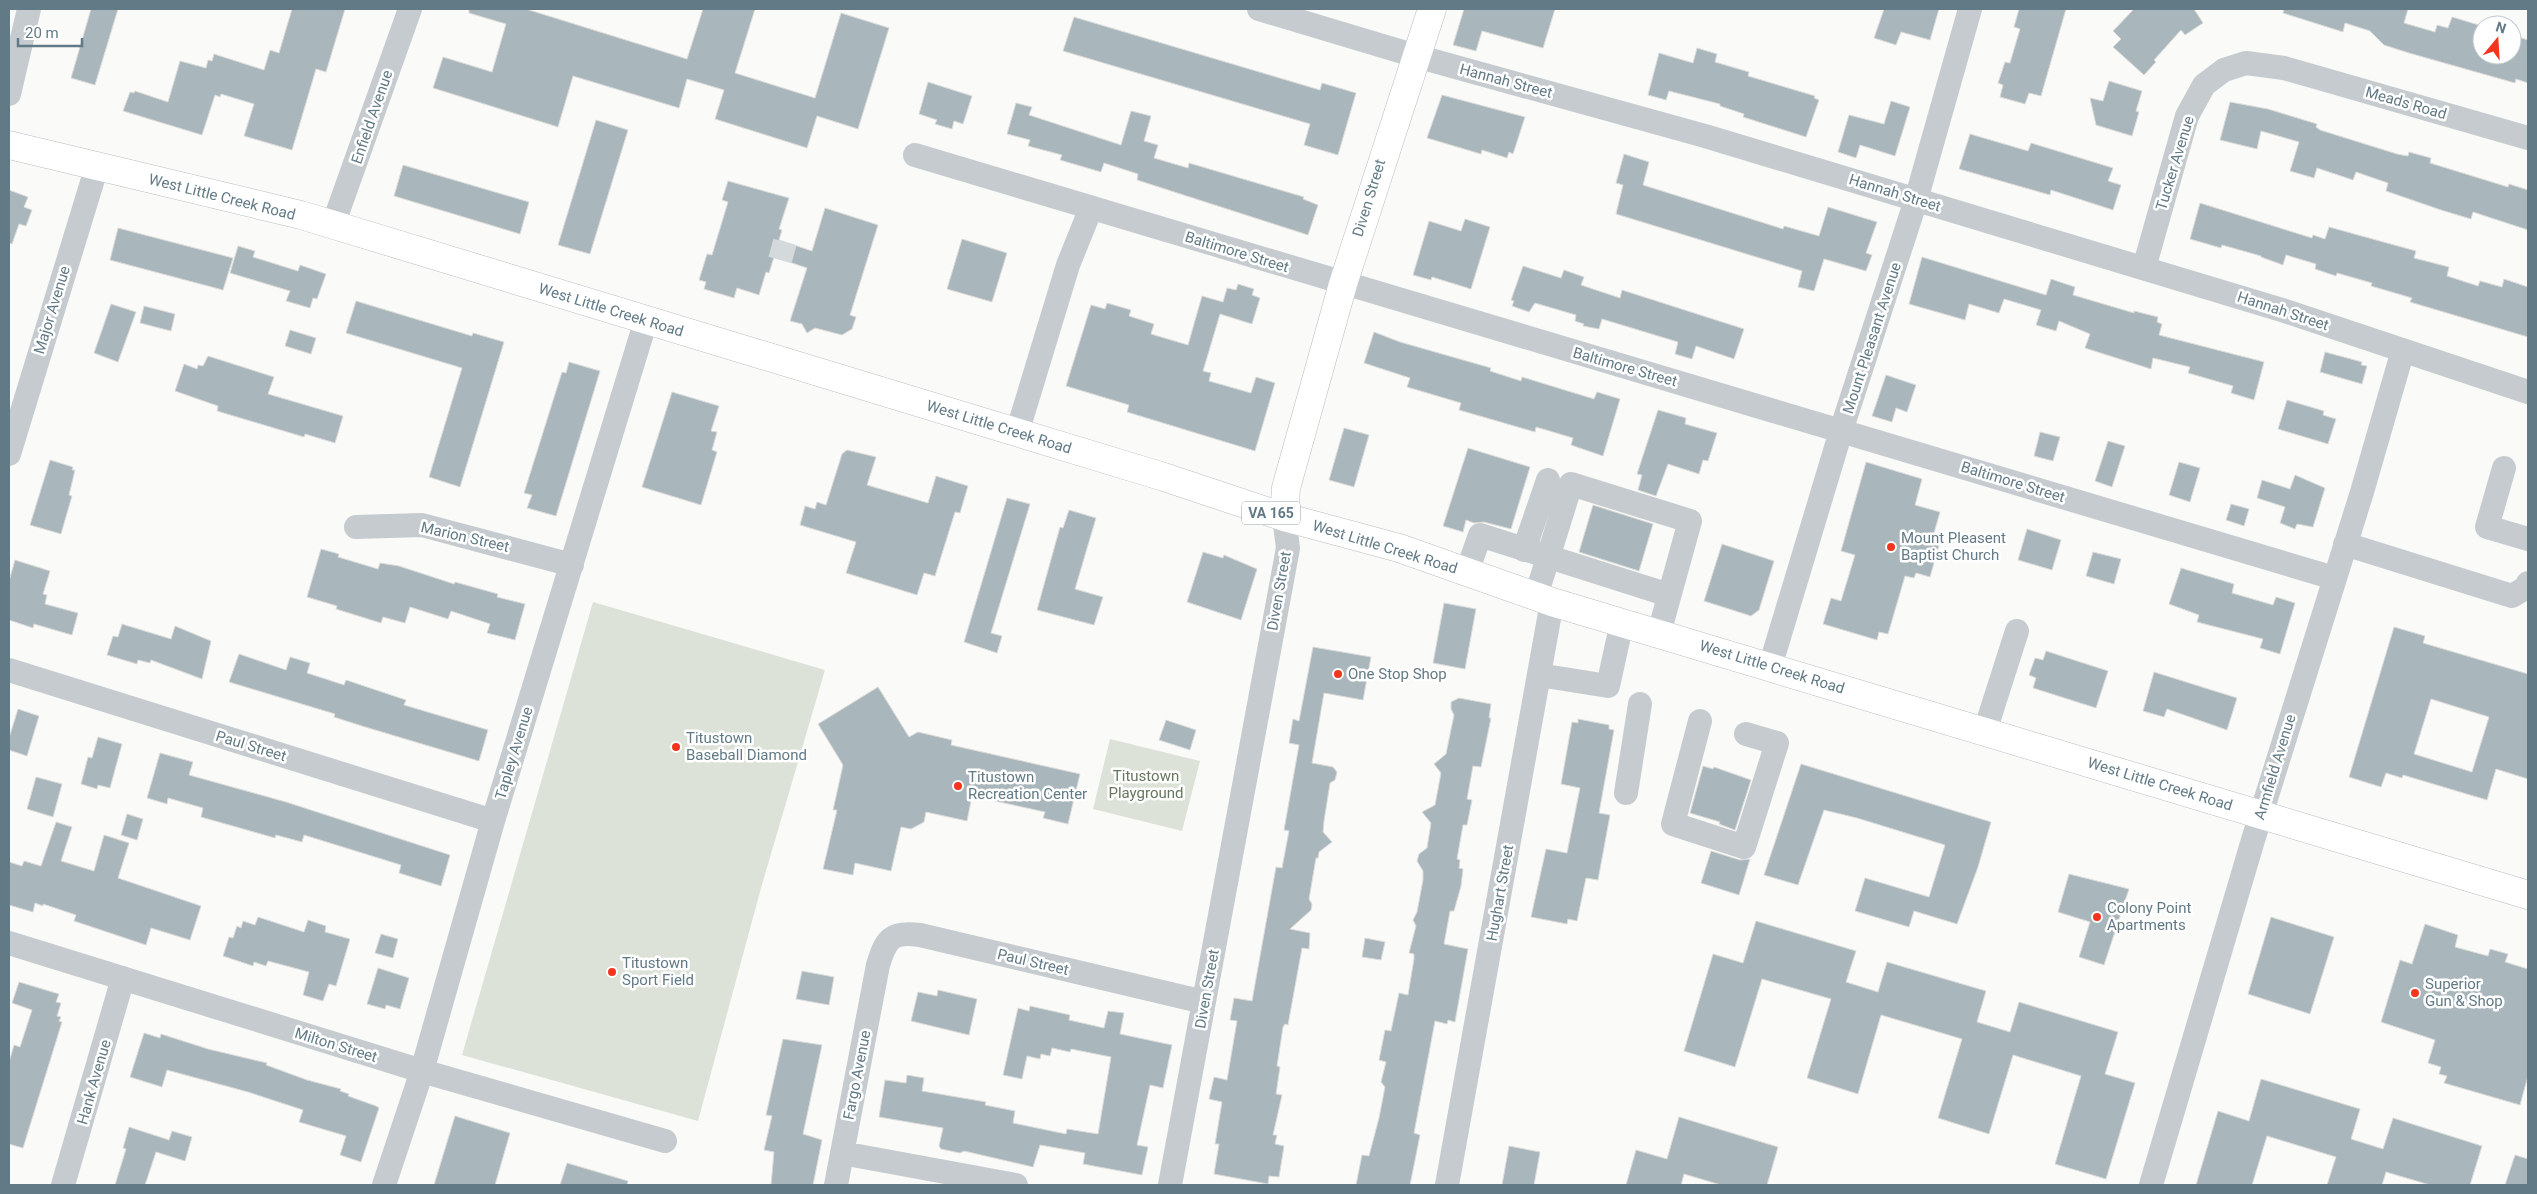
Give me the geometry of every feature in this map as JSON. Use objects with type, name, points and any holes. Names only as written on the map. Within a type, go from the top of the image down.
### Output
[{"type":"main road","name":"Diven Street","points":[[1284,517],[1286,488],[1343,284],[1432,9]]},
{"type":"main road","name":"West Little Creek Road","points":[[9,146],[98,166],[333,225],[1164,477],[1284,517],[1399,548],[1544,599],[2528,895]]},
{"type":"street","points":[[9,94],[29,9]]},
{"type":"street","name":"Enfield Avenue","points":[[333,225],[410,9]]},
{"type":"street","name":"Hannah Street","points":[[1258,9],[1416,56],[1705,136],[2144,268],[2285,311],[2528,392]]},
{"type":"street","name":"Mount Pleasant Avenue","points":[[1770,667],[1841,431],[1916,200],[1970,9]]},
{"type":"street","name":"Tucker Avenue","points":[[2144,268],[2187,116],[2204,85],[2224,70],[2246,63],[2284,68]]},
{"type":"street","name":"Meads Road","points":[[2284,68],[2528,138]]},
{"type":"street","name":"Baltimore Street","points":[[915,155],[2334,578]]},
{"type":"street","name":"Major Avenue","points":[[9,454],[98,166]]},
{"type":"street","points":[[1018,433],[1068,265],[1091,208]]},
{"type":"street","name":"Tapley Avenue","points":[[384,1185],[422,1071],[493,821],[646,320]]},
{"type":"street","name":"Armfield Avenue","points":[[2151,1185],[2261,814],[2403,350]]},
{"type":"street","points":[[2504,468],[2487,527],[2528,539]]},
{"type":"street","points":[[1524,550],[1548,480]]},
{"type":"street","name":"Hughart Street","points":[[1447,1185],[1539,675],[1548,557],[1571,484],[1690,521],[1669,595]]},
{"type":"street","name":"Diven Street","points":[[1170,1185],[1288,548],[1284,517]]},
{"type":"street","name":"Marion Street","points":[[356,527],[422,525],[572,565]]},
{"type":"street","points":[[1468,572],[1480,535],[1669,595],[1659,633]]},
{"type":"street","points":[[2345,544],[2512,596],[2527,587],[2528,583]]},
{"type":"street","points":[[1539,675],[1608,686],[1622,622]]},
{"type":"street","points":[[1986,731],[2017,631]]},
{"type":"street","name":"Paul Street","points":[[9,670],[493,821]]},
{"type":"street","points":[[1626,793],[1640,704]]},
{"type":"street","points":[[1700,721],[1673,824],[1744,847],[1777,742],[1746,734]]},
{"type":"street","name":"Paul Street","points":[[878,964],[884,945],[892,937],[903,933],[1204,1002]]},
{"type":"street","name":"Milton Street","points":[[9,943],[422,1071],[665,1141]]},
{"type":"street","name":"Fargo Avenue","points":[[836,1185],[878,964]]},
{"type":"street","name":"Hank Avenue","points":[[63,1185],[123,978]]},
{"type":"street","points":[[842,1152],[1016,1185]]},
{"type":"green space","points":[[593,602],[825,670],[761,888],[698,1121],[462,1055]]},
{"type":"green space","name":"Titustown Playground","points":[[1110,739],[1200,761],[1182,831],[1093,809]]},
{"type":"building","points":[[91,9],[118,9],[95,85],[71,78]]},
{"type":"building","points":[[292,9],[345,9],[326,72],[316,69],[292,150],[244,136],[254,104],[221,94],[220,97],[215,95],[202,135],[123,111],[130,92],[134,93],[135,91],[168,102],[180,61],[206,68],[208,60],[212,61],[214,54],[264,70],[270,50],[279,53]]},
{"type":"building","points":[[469,9],[526,9],[687,59],[703,9],[755,9],[735,73],[815,98],[841,13],[889,28],[858,129],[817,116],[807,148],[715,119],[724,90],[687,79],[679,108],[573,76],[558,127],[433,88],[443,57],[492,72],[506,24],[469,13]]},
{"type":"building","points":[[1464,9],[1555,9],[1543,48],[1482,31],[1476,51],[1453,45]]},
{"type":"building","points":[[1884,9],[1939,9],[1930,40],[1901,32],[1896,45],[1874,38]]},
{"type":"building","points":[[2019,9],[2066,9],[2041,96],[2029,93],[2025,104],[2000,97],[2003,85],[1998,83],[2005,62],[2010,63],[2020,29],[2014,27]]},
{"type":"building","points":[[2134,9],[2194,9],[2203,23],[2185,35],[2181,30],[2154,60],[2156,62],[2144,75],[2113,47],[2121,39],[2113,31]]},
{"type":"building","points":[[2284,9],[2408,9],[2404,23],[2435,32],[2437,25],[2448,28],[2452,17],[2472,23],[2472,65],[2522,65],[2522,38],[2528,40],[2528,83],[2516,79],[2515,83],[2384,45],[2370,31],[2345,23],[2343,32],[2283,13]]},
{"type":"building","points":[[1074,17],[1320,90],[1322,83],[1356,93],[1338,155],[1304,145],[1310,124],[1063,51]]},
{"type":"building","points":[[1697,48],[1717,54],[1715,62],[1749,72],[1748,76],[1815,96],[1814,98],[1819,100],[1806,137],[1743,117],[1744,114],[1720,106],[1720,104],[1669,91],[1666,100],[1648,95],[1659,53],[1693,63]]},
{"type":"building","points":[[2109,81],[2142,91],[2136,111],[2139,112],[2132,136],[2096,125],[2090,98],[2103,101]]},
{"type":"building","points":[[928,82],[972,96],[963,124],[954,121],[952,129],[935,124],[937,120],[919,114]]},
{"type":"building","points":[[1442,95],[1525,117],[1513,154],[1509,152],[1507,158],[1482,150],[1481,154],[1427,138]]},
{"type":"building","points":[[1891,101],[1910,107],[1895,156],[1860,145],[1856,158],[1838,152],[1849,115],[1884,124]]},
{"type":"building","points":[[2230,102],[2268,109],[2317,124],[2316,127],[2320,130],[2397,154],[2408,156],[2409,152],[2431,158],[2430,163],[2508,187],[2509,184],[2528,190],[2528,230],[2473,212],[2471,219],[2441,210],[2386,191],[2388,183],[2356,172],[2353,180],[2317,168],[2314,178],[2290,171],[2299,142],[2261,131],[2257,149],[2220,140]]},
{"type":"building","points":[[1016,103],[1032,107],[1029,115],[1121,145],[1131,111],[1151,116],[1144,141],[1158,145],[1154,158],[1188,168],[1189,163],[1304,197],[1303,199],[1318,205],[1308,235],[1137,180],[1138,174],[1104,163],[1101,172],[1060,160],[1062,155],[1028,146],[1030,140],[1007,134]]},
{"type":"building","points":[[596,120],[628,130],[590,254],[558,245]]},
{"type":"building","points":[[1970,134],[2028,151],[2031,143],[2113,168],[2108,181],[2121,185],[2113,210],[2051,190],[2050,195],[1959,169]]},
{"type":"building","points":[[1624,154],[1649,162],[1643,185],[1783,229],[1784,226],[1819,236],[1828,207],[1877,222],[1866,253],[1872,255],[1866,271],[1824,259],[1814,291],[1798,287],[1802,271],[1616,214],[1623,185],[1616,183]]},
{"type":"building","points":[[403,165],[529,202],[520,234],[394,196]]},
{"type":"building","points":[[728,181],[789,198],[779,229],[782,230],[779,240],[812,251],[825,208],[878,225],[850,315],[856,317],[852,329],[842,335],[815,328],[807,333],[802,324],[790,321],[807,268],[774,257],[769,273],[766,272],[759,295],[737,288],[734,298],[704,289],[706,282],[699,280],[707,254],[712,255],[728,202],[722,200]]},
{"type":"building","points":[[9,190],[28,197],[24,207],[32,210],[26,226],[19,224],[12,244],[9,243]]},
{"type":"building","points":[[2200,203],[2312,238],[2313,235],[2325,239],[2329,227],[2416,251],[2414,258],[2449,267],[2447,276],[2478,286],[2480,281],[2502,287],[2504,279],[2528,287],[2528,337],[2410,302],[2412,298],[2371,286],[2372,283],[2337,273],[2336,276],[2315,269],[2316,264],[2286,255],[2283,265],[2261,256],[2222,245],[2221,248],[2190,239]]},
{"type":"building","points":[[1465,219],[1490,227],[1471,289],[1432,277],[1431,280],[1413,275],[1429,221],[1461,231]]},
{"type":"building","points":[[118,228],[233,258],[223,290],[110,260]]},
{"type":"building","points":[[962,239],[1007,253],[992,302],[947,289]]},
{"type":"building","points":[[238,246],[255,251],[253,257],[298,271],[300,265],[326,274],[317,299],[313,298],[310,308],[286,301],[290,291],[230,273]]},
{"type":"building","points":[[1922,257],[2046,295],[2051,279],[2075,287],[2073,295],[2134,313],[2134,311],[2158,317],[2157,322],[2162,324],[2159,335],[2264,362],[2254,400],[2231,393],[2233,386],[2188,373],[2190,367],[2153,358],[2151,369],[2085,348],[2090,334],[2059,321],[2056,331],[2036,325],[2041,310],[2004,299],[1999,313],[1969,304],[1965,320],[1909,304]]},
{"type":"building","points":[[1523,266],[1561,278],[1564,270],[1584,277],[1581,285],[1620,298],[1622,290],[1744,329],[1734,359],[1696,346],[1692,359],[1675,354],[1678,342],[1602,319],[1599,329],[1583,326],[1584,324],[1575,321],[1576,315],[1535,303],[1529,312],[1512,306],[1514,301],[1511,300]]},
{"type":"building","points":[[1238,284],[1254,289],[1252,295],[1260,298],[1252,324],[1220,314],[1203,371],[1211,373],[1209,381],[1251,393],[1256,377],[1275,383],[1255,451],[1127,412],[1129,405],[1066,386],[1091,305],[1105,309],[1107,303],[1131,310],[1129,316],[1154,324],[1151,334],[1188,345],[1202,296],[1223,302],[1227,288],[1236,290]]},
{"type":"building","points":[[356,301],[472,336],[473,333],[504,342],[460,487],[429,477],[462,368],[346,333]]},
{"type":"building","points":[[111,304],[136,312],[118,362],[94,353]]},
{"type":"building","points":[[144,306],[175,314],[171,331],[140,323]]},
{"type":"building","points":[[290,330],[316,338],[311,354],[285,346]]},
{"type":"building","points":[[1374,332],[1400,342],[1491,368],[1490,371],[1521,381],[1522,377],[1594,399],[1597,392],[1620,399],[1603,456],[1571,445],[1573,438],[1536,427],[1535,432],[1459,410],[1461,403],[1407,387],[1410,378],[1364,363]]},
{"type":"building","points":[[2325,352],[2362,362],[2361,365],[2367,366],[2362,384],[2320,372]]},
{"type":"building","points":[[208,356],[274,377],[268,394],[343,416],[335,443],[305,434],[304,437],[217,411],[218,406],[175,391],[184,364],[197,369],[198,365],[203,366]]},
{"type":"building","points":[[569,362],[600,371],[556,516],[527,508],[532,495],[524,493],[562,372],[566,373]]},
{"type":"building","points":[[1886,375],[1916,385],[1907,412],[1896,408],[1892,422],[1872,416]]},
{"type":"building","points":[[672,392],[719,406],[711,431],[717,432],[712,450],[717,452],[701,505],[642,487]]},
{"type":"building","points":[[2287,400],[2324,411],[2323,415],[2336,419],[2328,444],[2278,429]]},
{"type":"building","points":[[1658,410],[1686,418],[1685,424],[1717,433],[1708,461],[1703,460],[1699,474],[1668,464],[1656,496],[1638,490],[1642,475],[1637,474]]},
{"type":"building","points":[[1344,428],[1369,435],[1354,487],[1329,480]]},
{"type":"building","points":[[2040,432],[2060,437],[2053,461],[2034,456]]},
{"type":"building","points":[[2108,441],[2125,446],[2112,487],[2095,481]]},
{"type":"building","points":[[1468,448],[1530,467],[1511,529],[1484,522],[1474,523],[1466,520],[1463,532],[1443,526]]},
{"type":"building","points":[[847,450],[876,457],[867,485],[928,503],[936,476],[968,486],[960,513],[955,512],[935,576],[924,573],[917,595],[846,573],[856,542],[800,525],[805,506],[815,509],[817,502],[826,505],[842,454]]},
{"type":"building","points":[[50,460],[73,467],[72,470],[75,470],[69,495],[72,496],[61,534],[30,525]]},
{"type":"building","name":"Mount Pleasent Baptist Church","points":[[1866,462],[1922,479],[1915,505],[1940,512],[1932,540],[1940,542],[1930,577],[1916,573],[1914,578],[1905,576],[1888,634],[1879,632],[1877,640],[1823,624],[1831,598],[1841,601],[1855,555],[1841,551]]},
{"type":"building","points":[[2179,462],[2200,468],[2190,502],[2169,495]]},
{"type":"building","points":[[2295,475],[2325,488],[2313,527],[2297,524],[2295,529],[2280,523],[2285,507],[2257,498],[2262,480],[2290,489]]},
{"type":"building","points":[[1007,498],[1030,504],[991,633],[1002,636],[997,653],[964,642]]},
{"type":"building","points":[[2231,504],[2249,509],[2244,526],[2226,520]]},
{"type":"building","points":[[1593,505],[1653,524],[1639,571],[1579,552]]},
{"type":"building","points":[[1069,510],[1096,518],[1075,589],[1103,597],[1094,625],[1037,610],[1060,527],[1063,528]]},
{"type":"building","points":[[2027,529],[2061,540],[2052,570],[2018,560]]},
{"type":"building","points":[[1722,544],[1774,561],[1759,610],[1751,616],[1704,601]]},
{"type":"building","points":[[321,549],[339,554],[338,557],[378,569],[380,563],[399,566],[454,584],[455,582],[498,594],[497,597],[525,604],[515,640],[487,633],[490,624],[451,611],[448,619],[410,607],[405,623],[383,617],[381,623],[336,609],[337,606],[307,597]]},
{"type":"building","points":[[1203,552],[1223,558],[1224,555],[1257,569],[1241,620],[1187,602]]},
{"type":"building","points":[[2093,552],[2121,559],[2114,584],[2086,576]]},
{"type":"building","points":[[15,560],[50,571],[43,594],[47,595],[45,604],[78,613],[72,635],[34,624],[33,628],[9,620],[9,581]]},
{"type":"building","points":[[2181,568],[2234,584],[2232,593],[2273,605],[2276,597],[2295,603],[2280,654],[2260,648],[2263,639],[2197,622],[2199,615],[2169,604]]},
{"type":"building","points":[[1444,603],[1476,609],[1465,669],[1433,663]]},
{"type":"building","points":[[122,624],[171,639],[175,626],[211,641],[202,679],[151,660],[150,663],[138,660],[137,664],[107,655],[113,636],[118,637]]},
{"type":"building","points":[[2394,627],[2425,636],[2423,643],[2528,674],[2528,779],[2496,769],[2487,800],[2403,775],[2402,778],[2386,773],[2381,787],[2349,777]],"holes":[[[2431,699],[2489,717],[2472,772],[2414,754]]]},
{"type":"building","points":[[1313,647],[1371,657],[1363,700],[1324,693],[1312,763],[1333,767],[1337,772],[1335,780],[1330,783],[1323,832],[1332,842],[1319,852],[1318,858],[1316,858],[1309,899],[1312,904],[1311,910],[1290,929],[1310,933],[1309,949],[1302,948],[1288,1025],[1285,1024],[1283,1027],[1277,1066],[1280,1067],[1276,1094],[1282,1095],[1273,1135],[1277,1135],[1275,1144],[1284,1146],[1279,1177],[1269,1176],[1268,1184],[1214,1174],[1219,1144],[1215,1144],[1222,1102],[1209,1099],[1214,1077],[1227,1080],[1237,1021],[1230,1020],[1234,998],[1252,1001],[1276,867],[1282,868],[1289,831],[1284,830],[1299,745],[1289,743],[1293,719],[1299,721]]},
{"type":"building","points":[[2046,651],[2108,671],[2096,708],[2033,688],[2036,678],[2029,675],[2035,658],[2043,660]]},
{"type":"building","points":[[239,654],[286,670],[290,657],[310,663],[307,673],[344,685],[346,680],[406,700],[404,705],[488,730],[479,761],[362,726],[334,717],[335,714],[229,682]]},
{"type":"building","points":[[2154,672],[2237,698],[2227,730],[2167,709],[2164,717],[2143,711]]},
{"type":"building","name":"Titustown Recreation Center","points":[[878,687],[909,737],[918,732],[952,740],[951,745],[1080,774],[1068,824],[1043,818],[1045,812],[972,796],[967,821],[926,812],[924,822],[911,829],[901,827],[891,871],[855,863],[853,875],[823,869],[837,810],[833,810],[843,765],[818,724]]},
{"type":"building","points":[[1459,698],[1491,704],[1489,718],[1491,718],[1481,767],[1473,766],[1467,799],[1472,800],[1467,825],[1463,825],[1457,859],[1460,860],[1459,868],[1463,869],[1461,886],[1454,911],[1450,911],[1444,944],[1468,949],[1455,1022],[1448,1020],[1447,1024],[1435,1021],[1414,1133],[1420,1135],[1410,1185],[1356,1185],[1362,1155],[1369,1156],[1385,1087],[1381,1082],[1386,1062],[1379,1060],[1385,1030],[1391,1031],[1399,993],[1408,995],[1414,959],[1414,954],[1409,953],[1416,926],[1413,920],[1417,912],[1423,880],[1423,871],[1417,861],[1419,854],[1427,848],[1431,823],[1422,812],[1435,805],[1441,773],[1434,764],[1446,754],[1454,715],[1451,709],[1451,702]]},
{"type":"building","points":[[18,709],[39,716],[27,756],[9,750],[9,738]]},
{"type":"building","points":[[1578,719],[1609,725],[1609,729],[1614,730],[1599,813],[1610,815],[1598,880],[1586,878],[1577,921],[1568,919],[1567,924],[1531,917],[1546,849],[1567,853],[1580,788],[1561,784],[1572,722],[1578,723]]},
{"type":"building","points":[[1166,720],[1196,730],[1190,750],[1159,740]]},
{"type":"building","points":[[98,737],[122,744],[110,788],[98,785],[97,789],[81,784],[88,757],[92,758]]},
{"type":"building","points":[[160,753],[193,762],[189,775],[286,802],[450,855],[441,886],[399,873],[401,865],[304,835],[302,842],[276,835],[275,838],[201,817],[203,808],[168,798],[167,804],[147,798]]},
{"type":"building","points":[[1801,764],[1991,822],[1978,867],[1957,924],[1914,911],[1909,927],[1855,911],[1865,878],[1929,897],[1945,845],[1857,818],[1824,810],[1798,885],[1764,875]]},
{"type":"building","points":[[1703,766],[1713,769],[1714,767],[1751,780],[1735,830],[1719,824],[1720,822],[1690,813]]},
{"type":"building","points":[[36,777],[62,784],[53,817],[27,809]]},
{"type":"building","points":[[127,814],[143,819],[137,840],[121,835]]},
{"type":"building","points":[[56,822],[72,827],[61,861],[94,871],[104,835],[129,843],[118,878],[201,906],[190,940],[151,928],[146,945],[74,921],[76,915],[43,904],[43,906],[35,903],[33,912],[9,905],[9,862],[22,866],[24,861],[41,866]]},
{"type":"building","points":[[1711,851],[1740,860],[1750,859],[1739,895],[1701,883]]},
{"type":"building","name":"Colony Point Apartments","points":[[2069,874],[2129,889],[2104,965],[2079,957],[2090,922],[2058,912]]},
{"type":"building","points":[[258,917],[304,932],[308,920],[326,926],[325,932],[350,939],[336,986],[329,984],[323,1001],[303,995],[309,972],[268,961],[266,966],[254,962],[253,966],[223,956],[229,937],[233,938],[237,926],[241,928],[243,921],[255,925]]},
{"type":"building","points":[[2271,917],[2334,937],[2310,1014],[2248,994]]},
{"type":"building","points":[[1756,921],[1856,951],[1846,982],[1878,992],[1887,962],[1986,991],[1977,1022],[2010,1032],[2019,1002],[2118,1032],[2105,1074],[2135,1083],[2106,1179],[2055,1164],[2081,1076],[2013,1055],[1989,1134],[1938,1118],[1962,1039],[1881,1015],[1858,1094],[1807,1078],[1831,999],[1762,979],[1735,1067],[1684,1051],[1713,954],[1743,963]]},
{"type":"building","points":[[2425,924],[2458,935],[2455,947],[2488,956],[2490,949],[2508,954],[2505,962],[2528,969],[2528,1076],[2520,1105],[2444,1083],[2447,1076],[2439,1074],[2441,1067],[2428,1063],[2435,1040],[2381,1022],[2400,960],[2412,964]]},
{"type":"building","points":[[381,934],[398,939],[393,958],[375,953]]},
{"type":"building","points":[[1365,938],[1385,942],[1381,960],[1362,957]]},
{"type":"building","points":[[378,968],[409,978],[400,1009],[386,1005],[385,1009],[367,1004]]},
{"type":"building","points":[[802,971],[834,977],[829,1005],[796,999]]},
{"type":"building","points":[[19,982],[59,994],[56,1002],[61,1003],[57,1016],[61,1017],[59,1021],[62,1022],[23,1148],[9,1144],[9,1062],[14,1045],[20,1047],[32,1010],[12,1003]]},
{"type":"building","points":[[938,990],[977,999],[969,1035],[911,1021],[918,992],[937,996]]},
{"type":"building","points":[[1030,1006],[1070,1015],[1069,1020],[1104,1028],[1108,1011],[1124,1013],[1120,1034],[1172,1045],[1163,1088],[1150,1085],[1137,1145],[1148,1147],[1142,1175],[1083,1164],[1085,1153],[1040,1145],[1033,1167],[964,1151],[960,1153],[941,1149],[939,1146],[943,1128],[879,1117],[885,1080],[906,1083],[907,1075],[924,1078],[922,1091],[986,1102],[985,1105],[1015,1111],[1013,1123],[1066,1134],[1067,1129],[1098,1134],[1111,1057],[1071,1049],[1070,1052],[1052,1048],[1050,1056],[1041,1054],[1040,1059],[1027,1056],[1022,1079],[1003,1075],[1018,1008],[1029,1011]]},
{"type":"building","points":[[144,1033],[160,1038],[161,1034],[208,1049],[267,1063],[266,1065],[307,1080],[341,1089],[340,1091],[349,1094],[348,1096],[376,1106],[379,1108],[361,1162],[340,1155],[346,1136],[299,1122],[303,1110],[248,1092],[167,1070],[162,1087],[130,1077]]},
{"type":"building","points":[[783,1039],[822,1045],[803,1134],[822,1140],[813,1185],[771,1185],[774,1152],[764,1150],[772,1116],[766,1115]]},
{"type":"building","points":[[2261,1079],[2360,1109],[2351,1139],[2383,1149],[2393,1118],[2482,1146],[2470,1185],[2430,1185],[2386,1172],[2382,1185],[2327,1185],[2336,1157],[2267,1136],[2252,1185],[2196,1185],[2218,1111],[2249,1121]]},
{"type":"building","points":[[455,1116],[510,1133],[495,1185],[434,1185]]},
{"type":"building","points":[[1679,1117],[1778,1147],[1767,1185],[1721,1185],[1684,1174],[1681,1185],[1626,1185],[1636,1150],[1667,1159]]},
{"type":"building","points":[[129,1127],[169,1140],[172,1131],[192,1137],[185,1161],[156,1152],[145,1185],[115,1185],[126,1149],[123,1148]]},
{"type":"building","points":[[1509,1146],[1540,1152],[1534,1185],[1502,1185]]},
{"type":"building","points":[[2515,1155],[2528,1159],[2528,1185],[2505,1185]]},
{"type":"building","points":[[567,1163],[628,1181],[627,1185],[560,1185]]},
{"type":"tunnel","points":[[780,260],[785,242]]},
{"type":"place","name":"Mount Pleasent Baptist Church","points":[[1891,547]]},
{"type":"place","name":"One Stop Shop","points":[[1338,674]]},
{"type":"place","name":"Titustown Baseball Diamond","points":[[676,747]]},
{"type":"place","name":"Titustown Recreation Center","points":[[958,786]]},
{"type":"place","name":"Colony Point Apartments","points":[[2097,917]]},
{"type":"place","name":"Titustown Sport Field","points":[[612,972]]},
{"type":"place","name":"Superior Gun & Shop","points":[[2415,993]]}]
